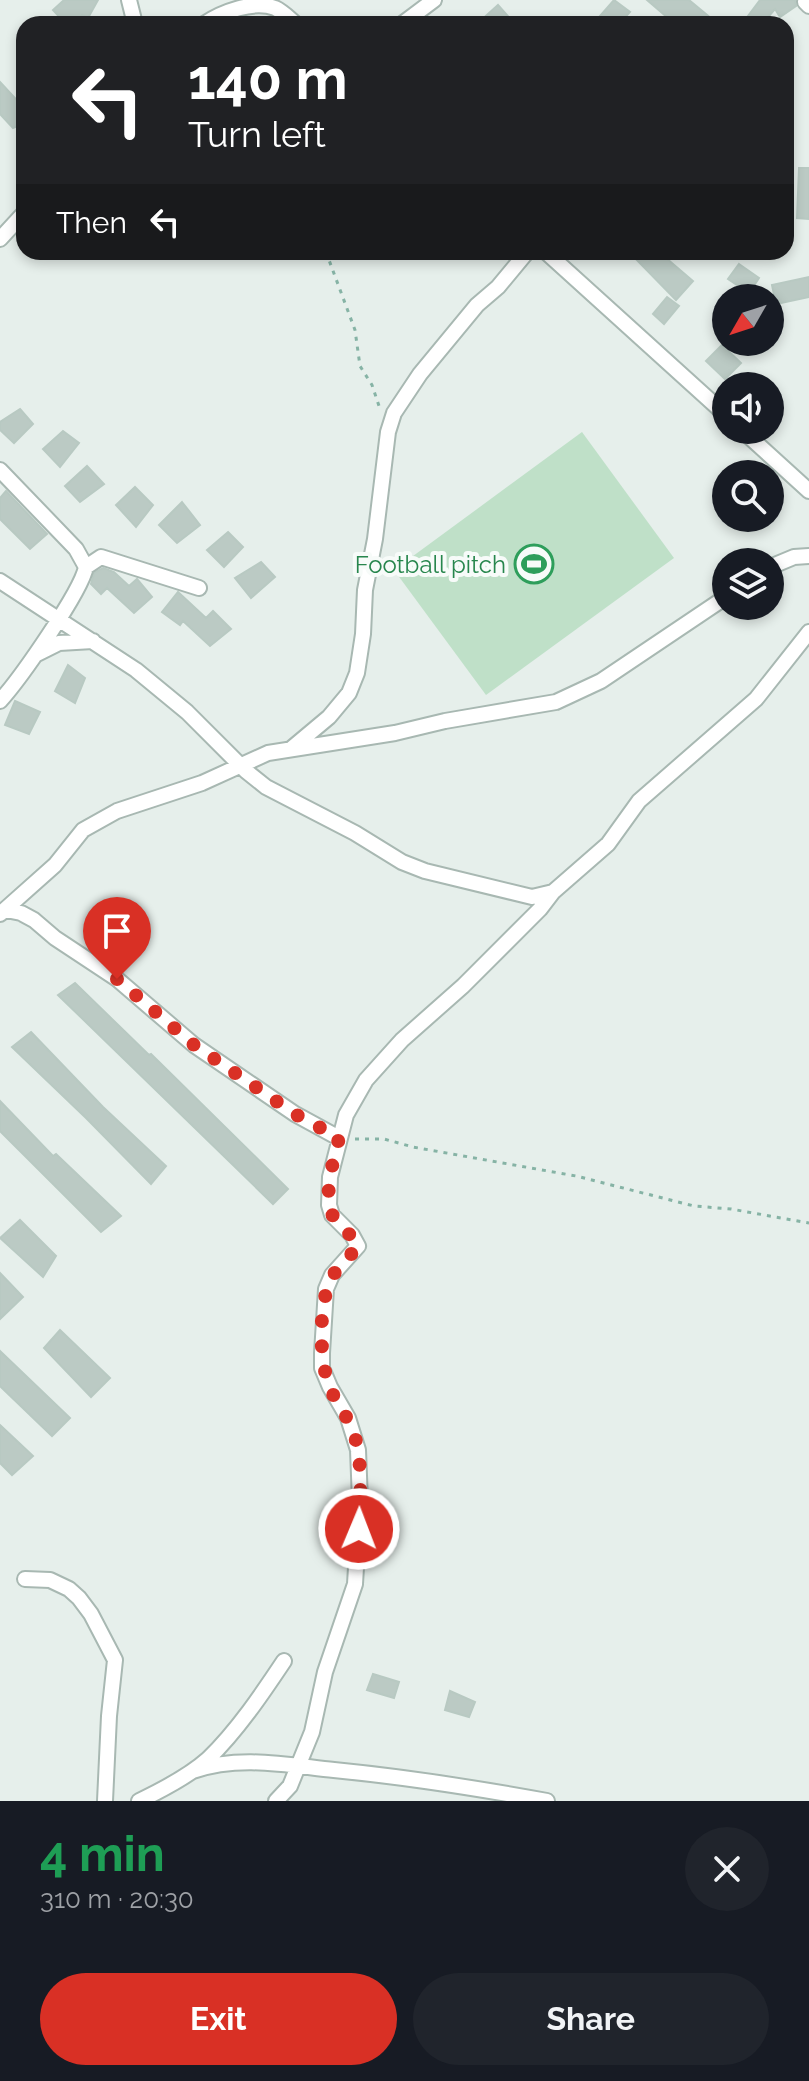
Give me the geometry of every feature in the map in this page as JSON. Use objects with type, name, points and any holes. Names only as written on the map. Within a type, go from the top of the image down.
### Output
[{"type":"street","points":[[413,16],[434,0]]},
{"type":"street","points":[[216,16],[265,3],[286,16]]},
{"type":"street","points":[[0,239],[16,222]]},
{"type":"street","points":[[292,748],[329,717],[349,693],[357,673],[365,590],[375,539],[388,432],[394,413],[420,374],[477,305],[498,287],[520,260]]},
{"type":"street","points":[[557,260],[712,402]]},
{"type":"street","points":[[757,444],[809,491]]},
{"type":"street","points":[[0,470],[76,549],[86,567]]},
{"type":"street","points":[[784,561],[809,556]]},
{"type":"street","points":[[0,701],[34,655],[82,580],[86,567],[101,557],[199,588]]},
{"type":"street","points":[[0,581],[94,641],[155,686],[266,787],[355,833],[402,862],[425,871],[521,896],[553,892]]},
{"type":"street","points":[[3,912],[55,865],[83,830],[117,811],[202,783],[268,753],[362,739],[556,702],[601,681],[712,606]]},
{"type":"street","points":[[276,1801],[290,1786],[300,1766],[312,1732],[327,1663],[355,1584],[360,1475],[355,1435],[322,1368],[326,1289],[332,1275],[358,1246],[352,1235],[332,1215],[329,1205],[330,1177],[346,1115],[366,1080],[402,1040],[463,986],[553,892],[608,844],[639,801],[756,699],[809,632]]},
{"type":"street","points":[[34,655],[59,643],[94,641]]},
{"type":"street","points":[[3,912],[21,913],[34,920],[55,938],[117,979],[194,1045],[295,1114],[339,1138]]},
{"type":"street","points":[[25,1579],[50,1580],[79,1598],[115,1660],[105,1801]]},
{"type":"street","points":[[139,1801],[193,1771],[217,1749],[284,1661]]},
{"type":"street","points":[[193,1771],[241,1761],[428,1780],[547,1801]]},
{"type":"path","points":[[329,260],[355,330],[360,366],[372,385],[388,432]]},
{"type":"path","points":[[339,1138],[384,1139],[576,1176],[694,1206],[809,1223]]},
{"type":"green space","name":"Football pitch","points":[[582,432],[674,558],[486,695],[394,570]]},
{"type":"building","points":[[64,0],[98,0],[89,16],[59,16],[53,10]]},
{"type":"building","points":[[614,0],[630,12],[626,16],[600,16]]},
{"type":"building","points":[[647,0],[689,0],[708,16],[666,16]]},
{"type":"building","points":[[760,0],[795,0],[796,6],[781,16],[775,9],[769,16],[748,16]]},
{"type":"building","points":[[498,5],[508,16],[486,16]]},
{"type":"building","points":[[0,82],[16,99],[16,127],[13,128],[0,114]]},
{"type":"building","points":[[799,168],[809,168],[809,219],[797,218]]},
{"type":"building","points":[[637,260],[668,260],[693,281],[676,300]]},
{"type":"building","points":[[739,264],[759,278],[755,284],[736,284],[728,279]]},
{"type":"building","points":[[809,277],[809,297],[784,302],[784,284],[777,284]]},
{"type":"building","points":[[667,297],[679,306],[664,324],[653,314]]},
{"type":"building","points":[[712,355],[734,356],[741,363],[732,372],[718,372],[706,361]]},
{"type":"building","points":[[20,409],[33,424],[14,443],[0,430],[0,422]]},
{"type":"building","points":[[63,431],[79,443],[60,467],[43,449]]},
{"type":"building","points":[[87,466],[104,484],[80,502],[65,486]]},
{"type":"building","points":[[135,487],[153,505],[136,527],[116,505]]},
{"type":"building","points":[[6,491],[47,534],[30,549],[0,519],[0,498]]},
{"type":"building","points":[[182,502],[200,525],[177,543],[159,525]]},
{"type":"building","points":[[228,532],[243,547],[224,567],[207,550]]},
{"type":"building","points":[[261,562],[275,577],[251,598],[235,578]]},
{"type":"building","points":[[103,568],[114,572],[129,586],[137,579],[152,597],[134,613],[107,588],[101,594],[91,584],[94,573]]},
{"type":"building","points":[[178,592],[206,618],[213,611],[231,629],[210,646],[183,621],[180,625],[162,612]]},
{"type":"building","points":[[68,665],[85,678],[75,703],[55,691]]},
{"type":"building","points":[[15,701],[40,712],[29,734],[5,725]]},
{"type":"building","points":[[75,983],[288,1189],[273,1204],[58,995]]},
{"type":"building","points":[[31,1032],[103,1107],[166,1166],[151,1184],[12,1047]]},
{"type":"building","points":[[0,1101],[53,1156],[56,1154],[121,1216],[101,1232],[0,1131]]},
{"type":"building","points":[[20,1220],[56,1256],[43,1277],[0,1238]]},
{"type":"building","points":[[0,1273],[23,1297],[0,1319]]},
{"type":"building","points":[[60,1330],[110,1378],[91,1397],[44,1348]]},
{"type":"building","points":[[0,1351],[70,1418],[52,1436],[0,1386]]},
{"type":"building","points":[[0,1425],[33,1456],[12,1475],[0,1463]]},
{"type":"building","points":[[373,1674],[399,1682],[394,1698],[367,1690]]},
{"type":"building","points":[[450,1691],[475,1702],[469,1717],[445,1710]]},
{"type":"place","name":"Football pitch","points":[[534,564]]},
{"type":"route","points":[[117,979],[194,1045],[295,1114],[339,1138],[330,1177],[329,1205],[332,1215],[352,1235],[358,1246],[332,1275],[326,1289],[322,1368],[355,1435],[360,1475],[359,1529]]}]
